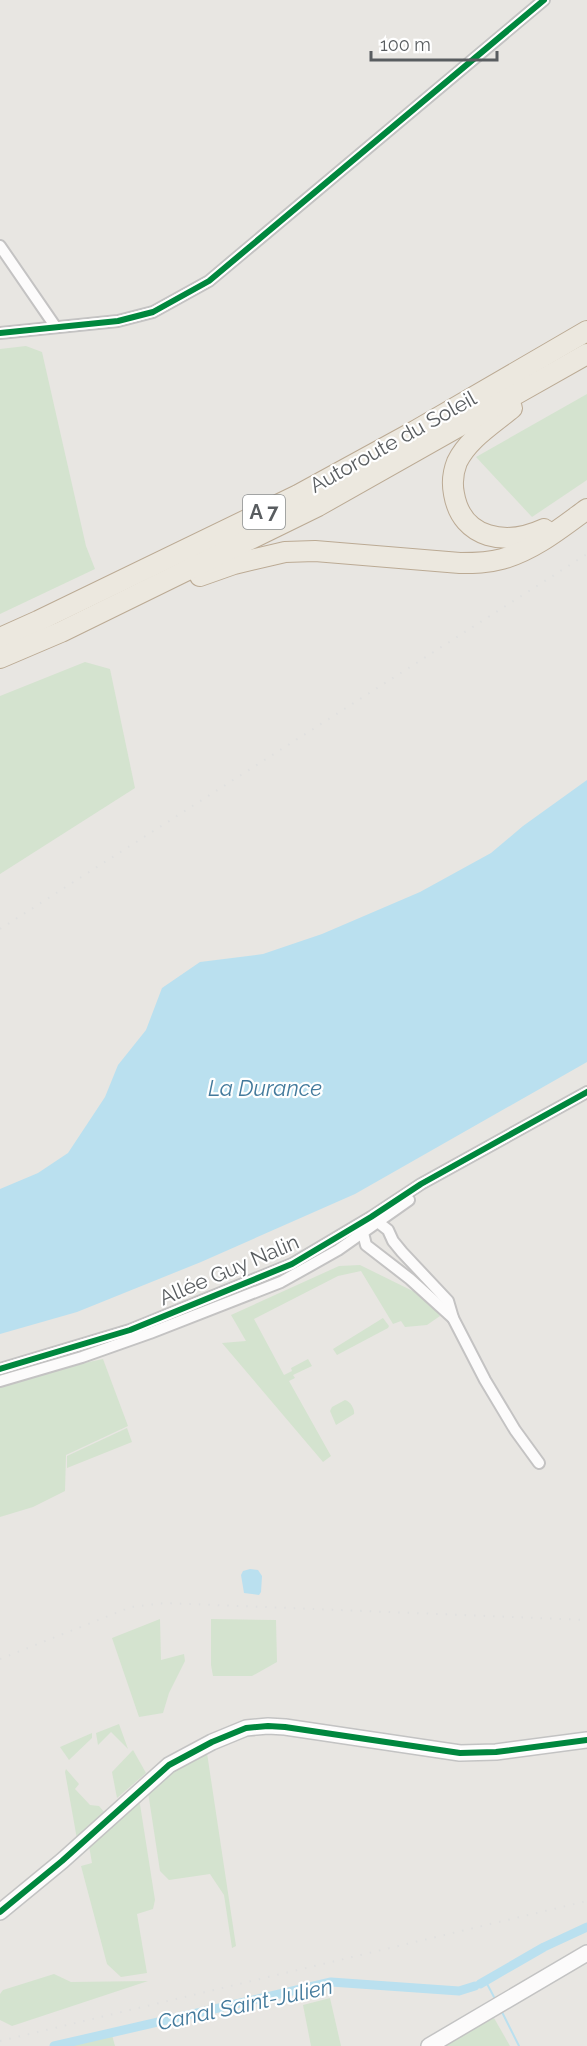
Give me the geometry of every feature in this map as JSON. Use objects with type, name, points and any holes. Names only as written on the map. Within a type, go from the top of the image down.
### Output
[{"type":"highway","points":[[520,370],[587,321]]},
{"type":"highway","name":"Autoroute du Soleil","points":[[0,638],[298,495],[587,331]]},
{"type":"highway","name":"Autoroute du Soleil","points":[[0,658],[61,632],[318,506],[587,354]]},
{"type":"highway","points":[[554,374],[471,441],[457,463],[452,483],[456,505],[465,522],[479,532],[508,538],[524,536],[547,527],[587,500]]},
{"type":"highway","points":[[61,632],[102,621],[203,575],[234,564],[285,552],[315,551],[460,563],[502,559],[546,538],[587,509]]},
{"type":"street","points":[[0,333],[118,321],[153,312],[209,281],[544,0]]},
{"type":"street","points":[[0,246],[55,327]]},
{"type":"street","points":[[455,1165],[587,1092]]},
{"type":"street","name":"Allée Guy Nalin","points":[[0,1369],[130,1330],[292,1264],[376,1223],[455,1165]]},
{"type":"street","name":"Allée Guy Nalin","points":[[376,1223],[421,1184],[455,1165]]},
{"type":"street","points":[[453,1318],[366,1245],[363,1233],[376,1223],[448,1301],[453,1318],[485,1380],[539,1464]]},
{"type":"street","name":"Allée Guy Nalin","points":[[0,1381],[82,1357],[184,1320],[291,1277],[363,1233]]},
{"type":"street","points":[[345,1246],[366,1245]]},
{"type":"street","points":[[0,1912],[62,1861],[169,1765],[212,1742],[246,1728],[285,1727],[460,1754],[496,1752],[587,1740]]},
{"type":"street","points":[[429,2046],[587,1953]]},
{"type":"green space","points":[[26,346],[42,352],[86,546],[95,569],[0,614],[0,349]]},
{"type":"green space","points":[[587,394],[587,480],[532,517],[476,457]]},
{"type":"green space","points":[[85,662],[110,669],[135,788],[0,874],[0,696]]},
{"type":"green space","points":[[360,1265],[429,1299],[440,1316],[427,1325],[405,1327],[401,1321],[393,1324],[361,1271],[338,1276],[254,1319],[284,1375],[292,1371],[291,1368],[308,1359],[312,1366],[293,1375],[295,1378],[289,1381],[331,1456],[323,1462],[222,1343],[246,1341],[231,1315],[339,1266]]},
{"type":"green space","points":[[383,1318],[388,1328],[337,1355],[333,1349]]},
{"type":"green space","points":[[103,1359],[128,1426],[66,1455],[65,1491],[33,1507],[0,1517],[0,1385]]},
{"type":"green space","points":[[345,1400],[352,1406],[354,1414],[336,1425],[330,1411],[332,1407]]},
{"type":"green space","points":[[127,1428],[132,1442],[67,1468],[67,1456]]},
{"type":"green space","points":[[160,1619],[161,1660],[184,1654],[185,1661],[169,1693],[163,1713],[139,1717],[112,1638]]},
{"type":"green space","points":[[211,1619],[276,1620],[277,1662],[252,1676],[213,1676]]},
{"type":"green space","points":[[119,1724],[128,1749],[111,1732],[98,1745],[96,1733]]},
{"type":"green space","points":[[92,1733],[92,1738],[69,1760],[60,1747]]},
{"type":"green space","points":[[133,1750],[146,1773],[117,1798],[112,1772]]},
{"type":"green space","points":[[207,1753],[236,1946],[232,1948],[224,1895],[210,1874],[169,1880],[160,1871],[148,1792],[167,1773]]},
{"type":"green space","points":[[66,1769],[79,1784],[75,1789],[90,1805],[99,1806],[105,1813],[77,1839],[65,1772]]},
{"type":"green space","points":[[139,1798],[155,1900],[153,1909],[137,1914],[147,1973],[121,1977],[107,1964],[81,1866],[92,1863],[89,1846]]},
{"type":"green space","points":[[54,1974],[71,1982],[148,1981],[12,2026],[0,2020],[0,1994],[3,1990]]},
{"type":"green space","points":[[330,1998],[341,2046],[311,2046],[303,2005]]},
{"type":"green space","points":[[494,2018],[510,2046],[443,2046]]},
{"type":"green space","points":[[112,2035],[115,2046],[68,2046]]},
{"type":"water","name":"La Durance","points":[[587,780],[587,1062],[355,1194],[201,1262],[77,1312],[0,1334],[0,1189],[38,1173],[68,1153],[105,1097],[118,1065],[146,1030],[162,988],[200,962],[263,954],[322,934],[420,892],[491,853],[523,826]]},
{"type":"water","points":[[258,1570],[262,1576],[259,1595],[244,1593],[241,1575],[243,1571]]},
{"type":"waterway","name":"Canal Saint-Julien","points":[[480,1984],[544,1947],[587,1927]]},
{"type":"waterway","points":[[485,1980],[494,1997]]},
{"type":"waterway","name":"Canal Saint-Julien","points":[[54,2046],[331,1982],[459,1991],[475,1986]]},
{"type":"waterway","points":[[502,2012],[519,2046]]},
{"type":"railway","points":[[0,929],[587,554]]},
{"type":"railway","points":[[0,1659],[131,1607],[165,1603],[587,1620]]},
{"type":"railway","points":[[0,2041],[587,1901]]},
{"type":"cycle path","points":[[0,333],[118,321],[153,312],[209,281],[544,0]]},
{"type":"cycle path","points":[[0,1369],[130,1330],[292,1264],[421,1184],[587,1092]]},
{"type":"cycle path","points":[[0,1912],[62,1861],[169,1765],[212,1742],[246,1728],[285,1727],[460,1753],[496,1752],[587,1740]]}]
